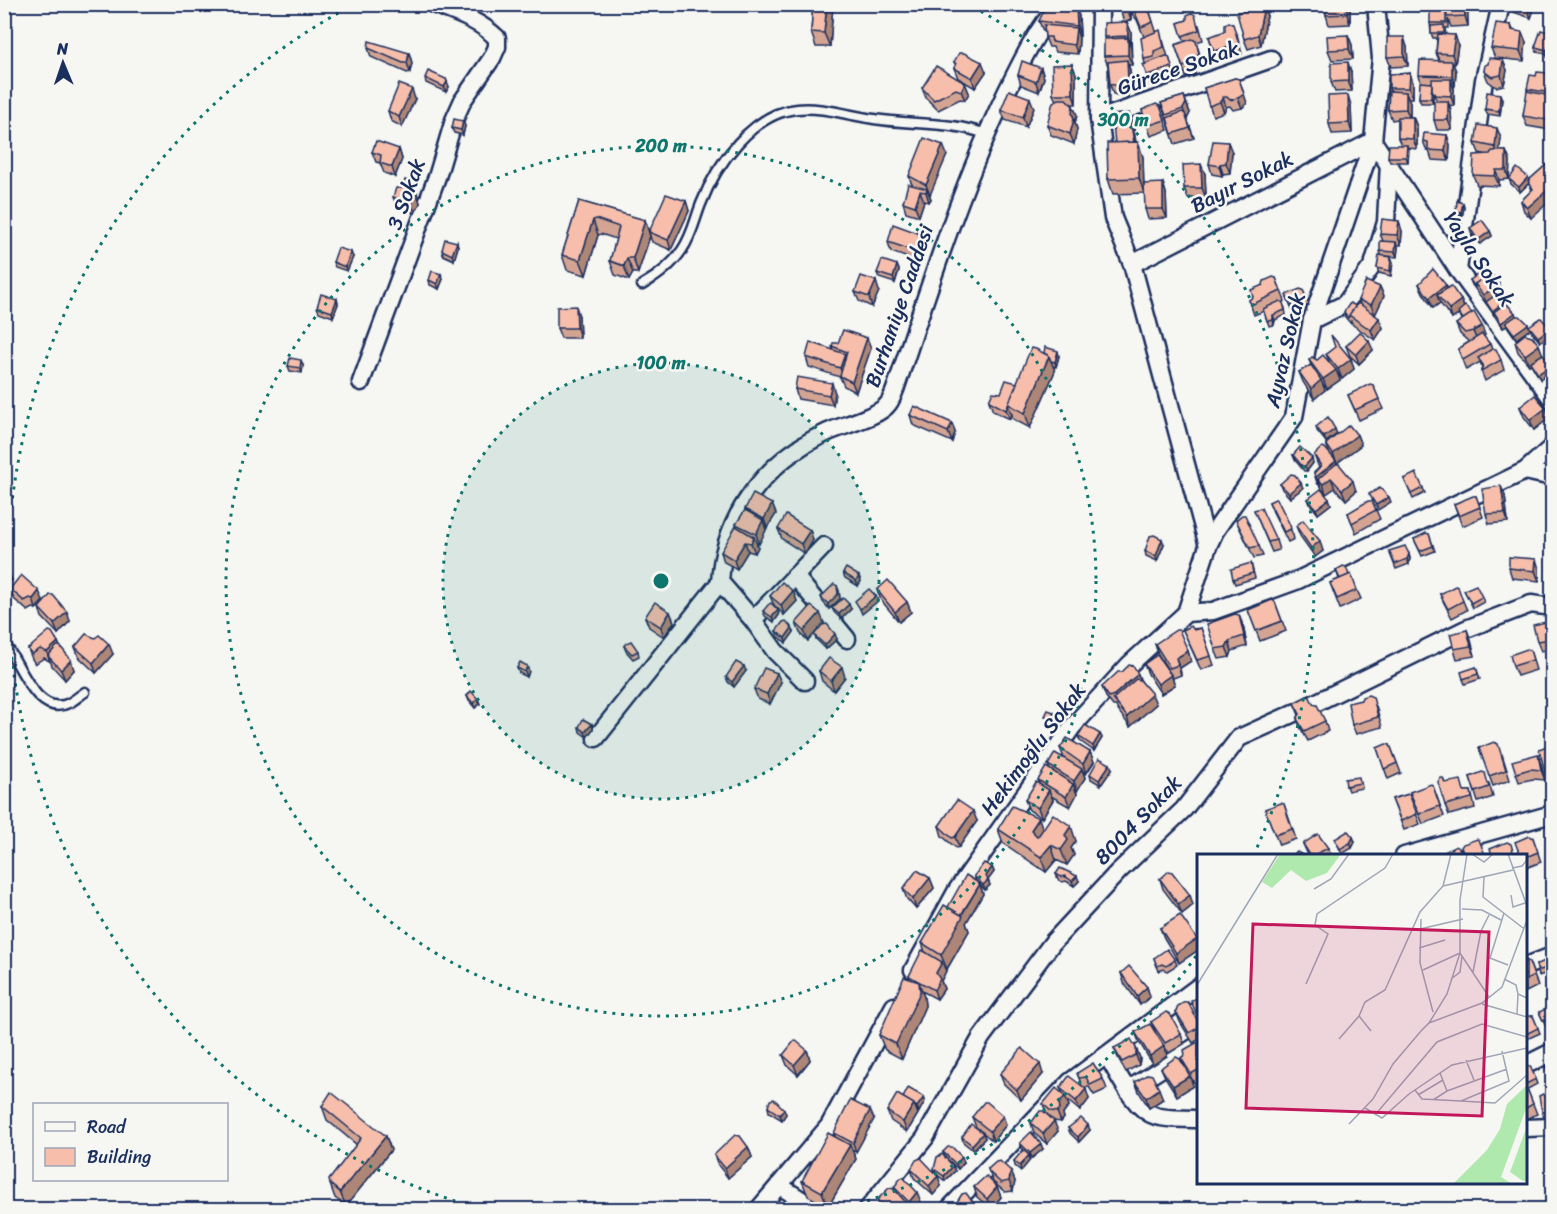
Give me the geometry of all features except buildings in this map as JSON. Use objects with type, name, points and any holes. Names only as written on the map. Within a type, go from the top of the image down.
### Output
[{"type":"street","name":"3 Sokak","points":[[361,382],[438,174],[454,120],[463,100],[497,47],[496,38],[489,30],[433,4]]},
{"type":"street","name":"Burhaniye Caddesi","points":[[720,582],[721,561],[735,520],[754,489],[788,455],[827,432],[867,417],[888,406],[949,230],[986,134],[1026,50],[1046,19],[1059,4]]},
{"type":"street","points":[[1100,4],[1099,119],[1113,218],[1132,264],[1208,546]]},
{"type":"street","name":"Ayvaz Sokak","points":[[1186,614],[1215,531],[1294,417],[1312,320],[1372,141],[1381,58],[1376,4]]},
{"type":"street","points":[[1458,270],[1484,80],[1501,4]]},
{"type":"street","name":"Gürece Sokak","points":[[1099,119],[1271,59]]},
{"type":"street","name":"Yayla Sokak","points":[[1372,141],[1389,163],[1458,270],[1552,399]]},
{"type":"street","name":"Bayır Sokak","points":[[1132,264],[1372,141]]},
{"type":"street","points":[[1312,320],[1346,304],[1373,265],[1386,222],[1389,163]]},
{"type":"street","points":[[1186,614],[1213,611],[1296,581],[1525,471],[1552,447]]},
{"type":"street","points":[[1525,471],[1552,477]]},
{"type":"street","points":[[753,620],[824,546]]},
{"type":"street","points":[[795,576],[847,639]]},
{"type":"street","points":[[596,738],[720,582],[776,651],[805,681]]},
{"type":"street","name":"8004 Sokak","points":[[867,1209],[925,1138],[981,1038],[1053,942],[1118,872],[1184,809],[1239,738],[1303,710],[1466,629],[1531,604],[1552,607]]},
{"type":"street","name":"Hekimoğlu Sokak","points":[[758,1209],[829,1126],[957,890],[1073,726],[1130,665],[1186,614]]},
{"type":"street","points":[[1412,854],[1436,851],[1552,814]]},
{"type":"street","points":[[1527,966],[1552,956]]},
{"type":"street","points":[[948,1209],[1070,1082],[1197,988]]},
{"type":"street","points":[[1128,1090],[1197,1045]]},
{"type":"street","points":[[1527,1064],[1552,1052]]},
{"type":"street","points":[[1107,1055],[1141,1107],[1156,1116],[1197,1119]]},
{"type":"street","points":[[1527,1128],[1552,1127]]},
{"type":"street","points":[[780,1186],[817,1209]]},
{"type":"lane","points":[[642,285],[660,274],[676,259],[690,236],[701,203],[718,170],[737,144],[765,120],[791,110],[808,108],[883,120],[968,128],[986,134]]},
{"type":"lane","points":[[4,643],[13,653],[35,694],[44,701],[68,704],[85,692]]}]
